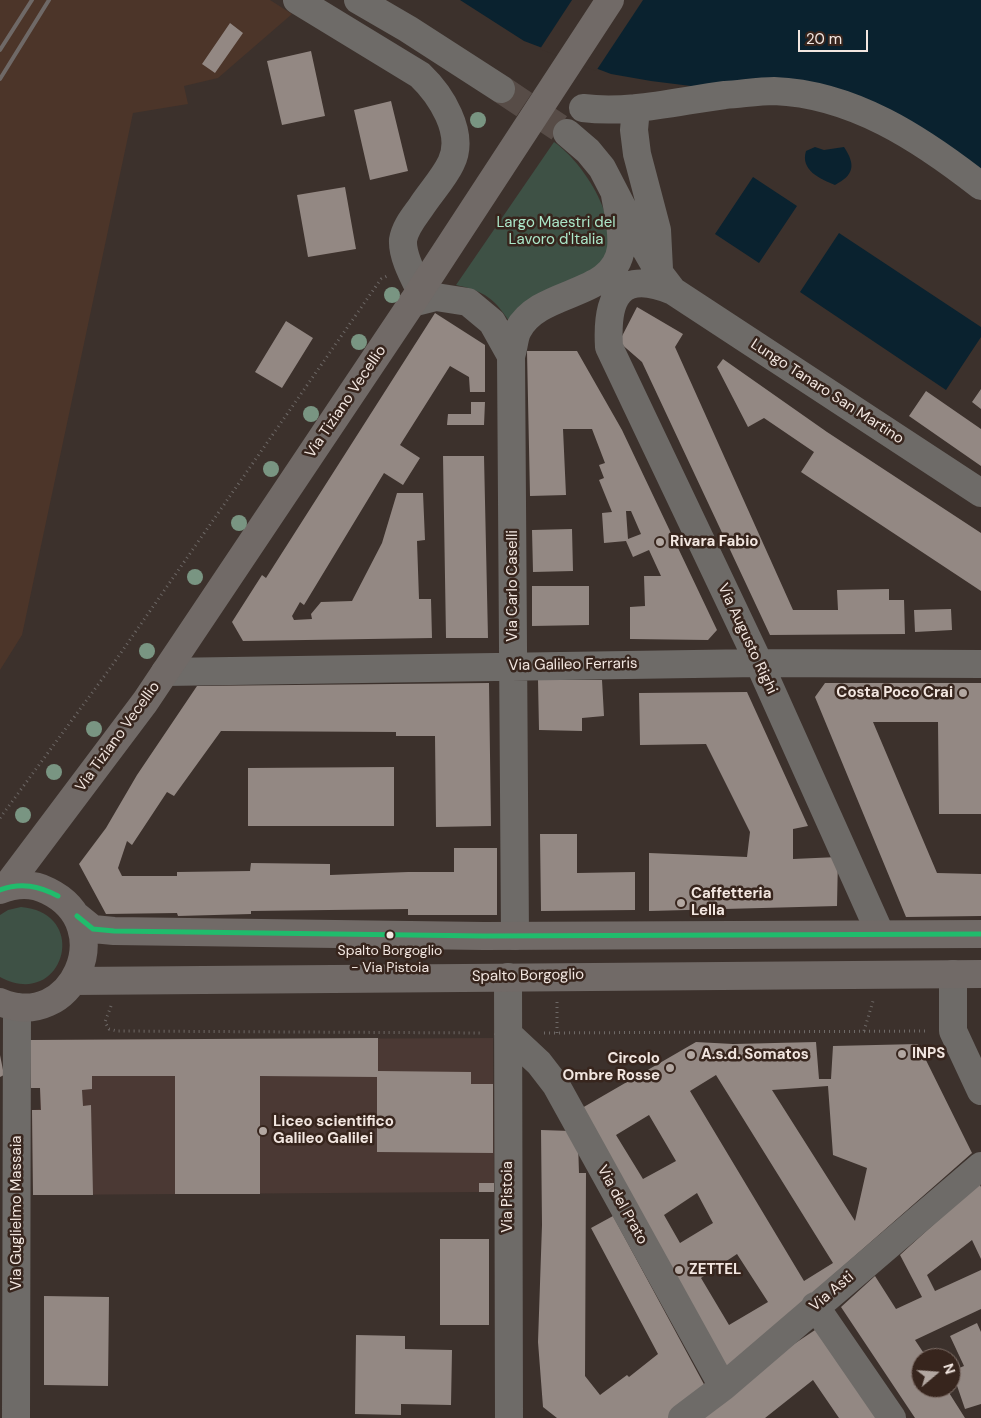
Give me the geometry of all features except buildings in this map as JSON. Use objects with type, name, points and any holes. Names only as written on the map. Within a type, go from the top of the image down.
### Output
[{"type":"main road","name":"Via Tiziano Vecellio","points":[[74,799],[165,672],[414,287],[562,74],[610,0]]},
{"type":"main road","points":[[74,799],[47,858],[47,873],[58,896],[77,916],[93,928],[101,931],[515,936],[981,934]]},
{"type":"main road","points":[[3,889],[74,799]]},
{"type":"main road","points":[[3,889],[24,885],[33,886],[58,896]]},
{"type":"main road","points":[[9,1005],[33,1007],[49,1002],[63,993],[74,981],[82,965],[84,949],[83,932],[77,916]]},
{"type":"main road","name":"Spalto Borgoglio","points":[[74,981],[981,974]]},
{"type":"street","points":[[297,0],[420,75],[433,88],[452,125],[455,144],[452,162],[408,225],[403,241],[414,287],[436,297],[468,302],[492,322],[512,356]]},
{"type":"street","points":[[358,0],[408,29],[501,89]]},
{"type":"street","points":[[582,108],[603,110],[636,108],[728,95],[774,91],[822,98],[845,104],[903,132],[952,164],[981,186]]},
{"type":"street","points":[[636,108],[634,130],[638,154],[657,230],[666,283]]},
{"type":"street","points":[[567,133],[588,151],[602,168],[666,283]]},
{"type":"street","points":[[512,356],[518,330],[537,310],[554,299],[596,283],[616,262],[621,249],[621,232],[616,195]]},
{"type":"street","name":"Via Augusto Righi","points":[[666,283],[637,283],[624,287],[615,296],[608,326],[609,347],[759,663],[880,934]]},
{"type":"street","name":"Lungo Tanaro San Martino","points":[[666,283],[981,493]]},
{"type":"street","name":"Via Carlo Caselli","points":[[512,356],[515,936]]},
{"type":"street","name":"Via Galileo Ferraris","points":[[165,672],[513,665],[981,664]]},
{"type":"street","points":[[953,974],[953,1031],[981,1092]]},
{"type":"street","name":"Via Pistoia","points":[[508,977],[509,1418]]},
{"type":"street","name":"Via Guglielmo Massaia","points":[[9,1005],[16,1418]]},
{"type":"street","name":"Via del Prato","points":[[508,1034],[539,1063],[556,1084],[723,1387]]},
{"type":"street","name":"Via Asti","points":[[682,1418],[723,1387],[815,1306],[981,1166]]},
{"type":"street","points":[[815,1306],[892,1418]]},
{"type":"path","points":[[0,818],[111,667],[381,278],[414,287]]},
{"type":"path","points":[[557,994],[557,1033]]},
{"type":"path","points":[[864,1031],[874,997]]},
{"type":"shaded area","points":[[0,0],[270,0],[292,14],[218,78],[184,86],[188,104],[133,113],[22,635],[0,670]]},
{"type":"shaded area","name":"Liceo scientifico Galileo Galilei","points":[[493,1038],[494,1183],[479,1183],[479,1192],[33,1195],[32,1110],[40,1109],[40,1088],[31,1088],[30,1040]]},
{"type":"green space","name":"Largo Maestri del Lavoro d'Italia","points":[[554,142],[579,166],[591,183],[600,201],[607,220],[609,239],[605,256],[589,275],[511,324],[500,308],[488,297],[475,290],[456,285]]},
{"type":"green space","points":[[21,907],[43,913],[57,925],[62,941],[61,957],[53,971],[40,981],[22,984],[0,977],[0,915],[8,910]]},
{"type":"water","points":[[460,0],[981,0],[981,174],[905,125],[715,89],[611,74],[524,41]]},
{"type":"water","points":[[815,147],[824,150],[844,147],[851,164],[851,169],[846,177],[835,185],[813,173],[809,169],[805,158],[806,151]]},
{"type":"water","points":[[753,177],[797,206],[759,263],[715,234]]},
{"type":"water","points":[[839,233],[981,327],[981,337],[946,390],[800,292]]},
{"type":"pier","points":[[572,0],[643,0],[596,71],[540,49]]},
{"type":"tunnel","points":[[501,89],[567,133]]},
{"type":"railway","points":[[0,50],[32,0]]},
{"type":"railway","points":[[0,79],[49,0]]},
{"type":"transit line","points":[[0,890],[15,886],[30,886],[58,896]]},
{"type":"transit line","points":[[77,916],[93,929],[114,931],[484,936],[981,934]]},
{"type":"place","name":"Rivara Fabio","points":[[660,542]]},
{"type":"place","name":"Costa Poco Crai","points":[[963,693]]},
{"type":"place","name":"Caffetteria Lella","points":[[681,903]]},
{"type":"place","name":"Spalto Borgoglio - Via Pistoia","points":[[390,935]]},
{"type":"place","name":"INPS","points":[[902,1054]]},
{"type":"place","name":"A.s.d. Somatos","points":[[691,1055]]},
{"type":"place","name":"Circolo Ombre Rosse","points":[[670,1068]]},
{"type":"place","name":"Liceo scientifico Galileo Galilei","points":[[263,1131]]},
{"type":"place","name":"ZETTEL","points":[[679,1270]]}]
